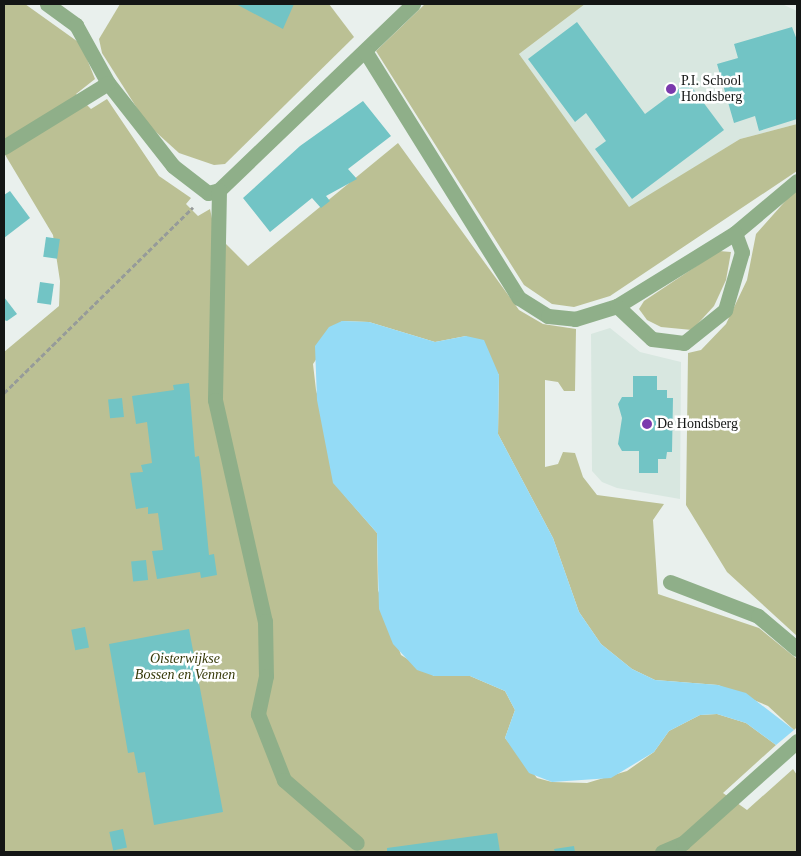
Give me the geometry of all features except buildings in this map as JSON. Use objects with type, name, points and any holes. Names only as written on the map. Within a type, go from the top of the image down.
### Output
[{"type":"street","points":[[47,4],[76,25],[108,83],[173,166],[213,192]]},
{"type":"street","points":[[357,843],[284,780],[258,714],[266,676],[265,621],[215,400],[213,192],[413,4]]},
{"type":"street","points":[[365,51],[519,298],[548,316],[575,319],[617,306],[735,233],[797,181]]},
{"type":"street","points":[[4,147],[108,83]]},
{"type":"street","points":[[617,306],[652,339],[684,343],[726,310],[742,252],[735,233]]},
{"type":"street","points":[[670,582],[758,616],[797,648]]},
{"type":"street","points":[[662,852],[683,844],[797,742]]},
{"type":"path","points":[[4,392],[213,192]]},
{"type":"shaded area","name":"P.I. School Hondsberg","points":[[585,4],[782,4],[797,11],[797,124],[740,139],[629,208],[519,54]]},
{"type":"shaded area","points":[[610,328],[640,352],[681,362],[680,499],[617,488],[602,482],[592,471],[591,334]]},
{"type":"green space","name":"Oisterwijkse Bossen en Vennen","points":[[4,4],[25,4],[81,44],[95,79],[76,94],[91,109],[107,99],[159,176],[191,198],[186,204],[198,216],[210,209],[215,233],[248,266],[398,143],[519,310],[543,324],[576,329],[575,391],[564,391],[558,382],[545,380],[545,467],[558,464],[563,452],[575,453],[583,477],[597,495],[664,504],[653,520],[658,594],[759,628],[797,659],[797,727],[794,730],[768,706],[718,685],[655,680],[632,669],[601,644],[579,612],[553,538],[498,434],[499,375],[466,336],[435,342],[369,322],[342,321],[313,364],[316,390],[344,495],[377,533],[378,590],[401,655],[434,676],[470,676],[505,691],[515,710],[505,738],[537,778],[552,782],[587,783],[627,771],[654,752],[669,731],[700,715],[717,714],[746,723],[776,745],[723,793],[747,810],[793,769],[797,775],[797,852],[4,852],[4,352],[59,306],[60,281],[53,235],[4,153]]},
{"type":"green space","points":[[120,4],[329,4],[354,37],[225,164],[214,165],[179,153],[147,124],[102,53],[99,39]]},
{"type":"green space","points":[[425,4],[585,4],[519,54],[629,207],[740,139],[797,124],[797,171],[610,296],[574,307],[552,304],[524,285],[376,51]]},
{"type":"green space","points":[[797,188],[797,636],[727,572],[686,505],[688,353],[701,350],[726,324],[747,280],[756,234]]},
{"type":"green space","points":[[719,251],[731,252],[726,280],[714,306],[692,330],[661,327],[647,320],[639,309],[644,301]]},
{"type":"water","points":[[342,321],[369,322],[435,342],[466,336],[484,340],[499,375],[498,434],[553,538],[579,612],[601,644],[632,669],[655,680],[718,685],[746,693],[794,730],[776,745],[746,723],[717,714],[700,715],[669,731],[654,752],[611,778],[552,782],[529,773],[505,738],[515,710],[505,691],[470,676],[434,676],[417,670],[393,644],[379,609],[377,533],[333,483],[317,400],[315,346],[329,327]]},
{"type":"place","name":"P.I. School Hondsberg","points":[[671,89]]},
{"type":"place","name":"De Hondsberg","points":[[647,424]]}]
